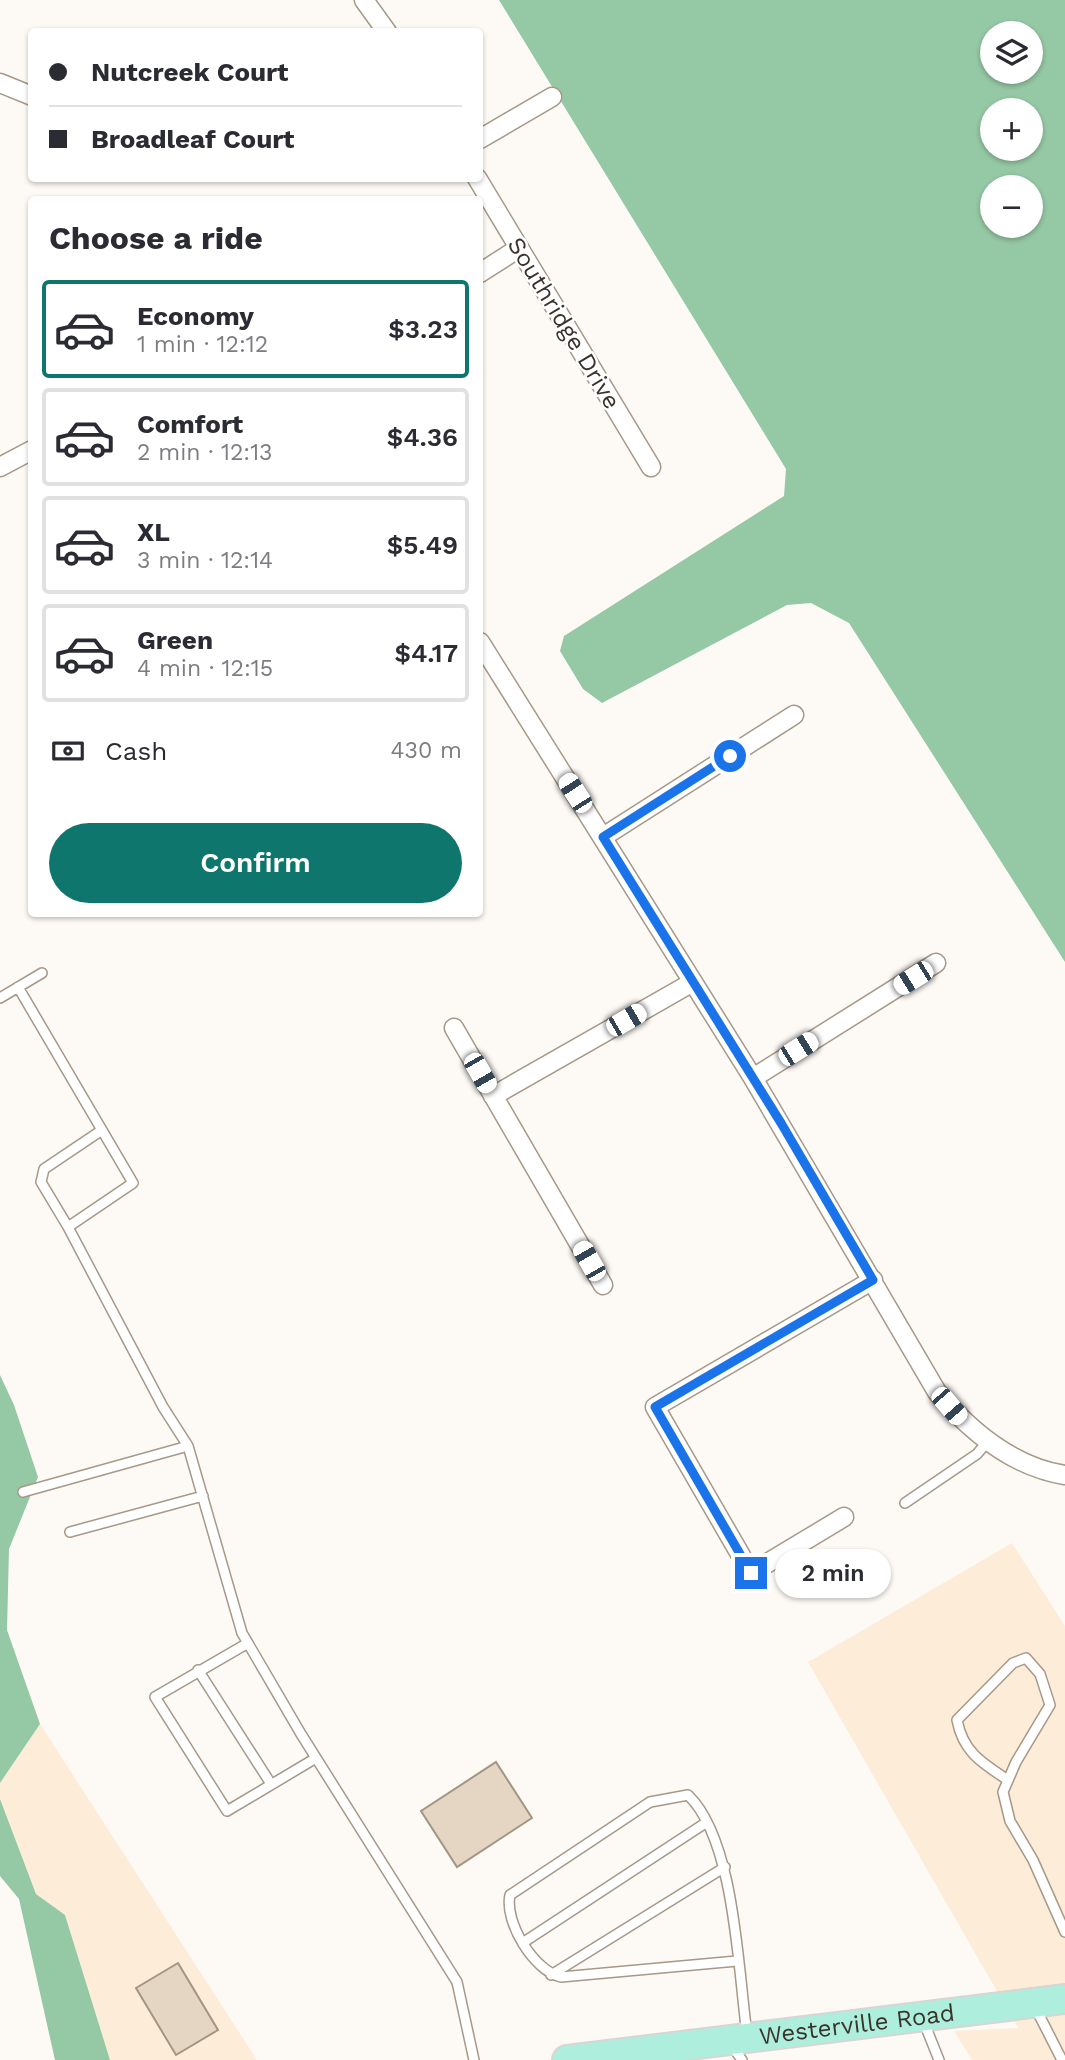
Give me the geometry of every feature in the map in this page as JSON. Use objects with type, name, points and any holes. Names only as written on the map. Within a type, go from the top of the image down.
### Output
[{"type":"main road","name":"Westerville Road","points":[[567,2060],[740,2047],[921,2016],[1065,1999]]},
{"type":"street","points":[[364,0],[384,28]]},
{"type":"street","points":[[0,83],[28,94]]},
{"type":"street","points":[[483,137],[552,97]]},
{"type":"street","name":"Southridge Drive","points":[[479,182],[651,467]]},
{"type":"street","points":[[483,271],[519,248]]},
{"type":"street","points":[[0,467],[28,452]]},
{"type":"street","points":[[483,647],[753,1078],[937,1392],[960,1419],[988,1441],[1023,1463],[1065,1475]]},
{"type":"street","points":[[603,837],[794,715]]},
{"type":"street","points":[[753,1078],[936,963]]},
{"type":"street","points":[[493,1096],[692,982]]},
{"type":"street","points":[[454,1028],[603,1285]]},
{"type":"street","points":[[844,1517],[751,1573],[655,1407],[873,1280]]},
{"type":"lane","points":[[0,998],[42,973]]},
{"type":"lane","points":[[18,987],[133,1183],[68,1227]]},
{"type":"lane","points":[[102,1130],[44,1168],[41,1182],[68,1227],[163,1407],[188,1446],[242,1633],[316,1758],[457,1982],[474,2060]]},
{"type":"lane","points":[[905,1503],[977,1454],[988,1441]]},
{"type":"lane","points":[[23,1492],[188,1446]]},
{"type":"lane","points":[[70,1532],[202,1496]]},
{"type":"lane","points":[[248,1643],[155,1697],[227,1811],[316,1758]]},
{"type":"lane","points":[[1008,1780],[972,1756],[960,1740],[957,1720],[1013,1663],[1026,1658],[1040,1674],[1049,1705],[1003,1792],[1010,1821],[1033,1860],[1065,1932]]},
{"type":"lane","points":[[198,1671],[271,1784]]},
{"type":"lane","points":[[737,1961],[561,1977],[551,1975],[543,1970],[509,1918],[510,1895],[650,1802],[688,1795],[707,1822],[725,1867],[737,1961],[740,2047]]},
{"type":"lane","points":[[524,1942],[707,1822]]},
{"type":"lane","points":[[551,1975],[725,1867]]},
{"type":"lane","points":[[1033,2004],[1062,2060]]},
{"type":"lane","points":[[921,2016],[939,2060]]},
{"type":"shaded area","points":[[1012,1543],[1065,1626],[1065,2060],[972,2060],[954,2031],[1018,2028],[808,1662]]},
{"type":"shaded area","points":[[40,1724],[257,2060],[110,2060],[65,1915],[36,1894],[0,1799],[0,1783]]},
{"type":"green space","points":[[499,0],[1065,0],[1065,962],[849,623],[811,603],[787,605],[602,703],[583,689],[560,651],[564,636],[784,496],[786,469]]},
{"type":"green space","points":[[0,1375],[14,1405],[38,1477],[9,1549],[7,1630],[40,1724],[0,1783]]},
{"type":"green space","points":[[0,1799],[36,1894],[65,1915],[110,2060],[55,2060],[19,1899],[0,1876]]},
{"type":"building","points":[[496,1762],[532,1818],[457,1867],[421,1811]]},
{"type":"building","points":[[178,1963],[218,2030],[176,2055],[136,1988]]},
{"type":"route","points":[[730,756],[603,837],[781,1123],[873,1280],[655,1407],[751,1573]]}]
